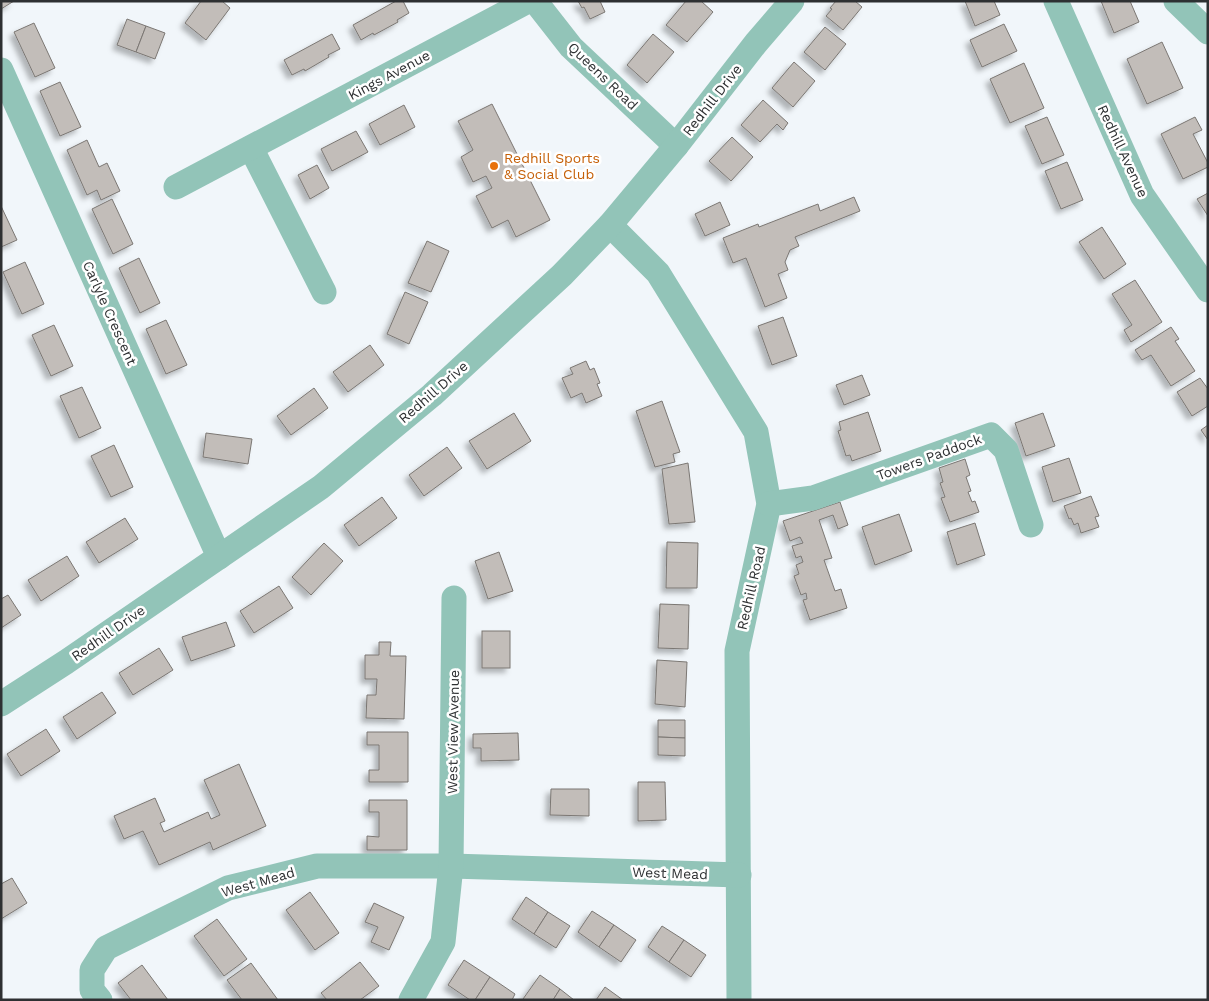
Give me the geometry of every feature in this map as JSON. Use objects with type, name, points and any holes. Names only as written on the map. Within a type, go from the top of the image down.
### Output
[{"type":"street","name":"Kings Avenue","points":[[176,187],[528,1]]},
{"type":"street","name":"Queens Road","points":[[535,1],[571,47],[676,146]]},
{"type":"street","name":"Redhill Drive","points":[[1,704],[66,662],[321,487],[432,395],[562,275],[610,224],[676,146],[756,43],[792,1]]},
{"type":"street","name":"Redhill Avenue","points":[[1056,1],[1142,195],[1208,290]]},
{"type":"street","points":[[1176,1],[1208,32]]},
{"type":"street","name":"Carlyle Crescent","points":[[1,70],[7,96],[219,557]]},
{"type":"street","points":[[251,148],[324,292]]},
{"type":"street","name":"Redhill Road","points":[[610,224],[658,273],[756,432],[769,504],[737,650],[739,1000]]},
{"type":"street","name":"Towers Paddock","points":[[769,504],[813,498],[991,435],[1006,450],[1031,525]]},
{"type":"street","name":"West View Avenue","points":[[451,866],[454,598]]},
{"type":"street","name":"West Mead","points":[[100,1000],[92,990],[92,970],[106,948],[228,888],[317,866],[451,866],[739,875]]},
{"type":"street","points":[[410,1000],[443,942],[451,866]]},
{"type":"building","points":[[1,1],[14,1],[1,9]]},
{"type":"building","points":[[201,1],[222,1],[230,8],[206,40],[185,23]]},
{"type":"building","points":[[396,1],[403,1],[409,13],[397,20],[398,22],[361,40],[353,25]]},
{"type":"building","points":[[578,1],[600,1],[605,12],[590,19],[584,7],[582,8]]},
{"type":"building","points":[[686,1],[701,1],[713,12],[687,42],[666,25]]},
{"type":"building","points":[[836,1],[855,1],[862,7],[843,30],[826,16]]},
{"type":"building","points":[[965,1],[994,1],[1000,15],[975,26]]},
{"type":"building","points":[[1101,1],[1130,1],[1139,22],[1114,33]]},
{"type":"building","points":[[127,19],[146,26],[136,52],[117,45]]},
{"type":"building","points":[[34,23],[55,68],[35,77],[14,32]]},
{"type":"building","points":[[1004,24],[1017,51],[982,67],[970,40]]},
{"type":"building","points":[[146,26],[165,33],[155,59],[136,52]]},
{"type":"building","points":[[825,27],[846,44],[825,70],[804,52]]},
{"type":"building","points":[[332,34],[340,49],[305,71],[304,69],[292,75],[284,60]]},
{"type":"building","points":[[653,34],[674,52],[647,83],[627,65]]},
{"type":"building","points":[[1162,42],[1183,88],[1147,104],[1127,59]]},
{"type":"building","points":[[794,62],[815,81],[793,107],[772,88]]},
{"type":"building","points":[[1024,63],[1044,108],[1010,123],[990,79]]},
{"type":"building","points":[[60,82],[81,127],[60,136],[40,91]]},
{"type":"building","points":[[763,100],[788,123],[783,130],[777,124],[760,142],[741,125]]},
{"type":"building","name":"Redhill Sports & Social Club","points":[[492,104],[550,220],[516,237],[508,220],[492,228],[476,196],[492,188],[486,176],[473,182],[461,157],[473,150],[458,121]]},
{"type":"building","points":[[404,105],[415,127],[380,145],[369,124]]},
{"type":"building","points":[[1047,117],[1064,155],[1042,164],[1025,126]]},
{"type":"building","points":[[1195,117],[1202,130],[1193,134],[1208,163],[1208,167],[1183,179],[1161,134]]},
{"type":"building","points":[[356,131],[368,152],[332,171],[321,149]]},
{"type":"building","points":[[732,137],[753,157],[731,181],[709,161]]},
{"type":"building","points":[[87,140],[99,167],[107,163],[120,191],[101,200],[97,190],[87,195],[67,150]]},
{"type":"building","points":[[1067,162],[1083,200],[1061,209],[1045,171]]},
{"type":"building","points":[[317,165],[329,188],[310,199],[298,175]]},
{"type":"building","points":[[1208,193],[1208,216],[1197,199]]},
{"type":"building","points":[[854,197],[860,211],[795,237],[799,246],[790,250],[785,262],[788,270],[778,274],[787,298],[765,307],[746,258],[733,263],[723,238],[758,224],[759,227],[818,204],[820,211]]},
{"type":"building","points":[[112,199],[133,244],[113,254],[92,209]]},
{"type":"building","points":[[720,202],[730,225],[705,236],[695,214]]},
{"type":"building","points":[[1,206],[17,240],[1,247]]},
{"type":"building","points":[[1102,227],[1126,264],[1104,279],[1079,242]]},
{"type":"building","points":[[427,241],[449,251],[431,292],[408,283]]},
{"type":"building","points":[[139,258],[160,303],[140,313],[119,268]]},
{"type":"building","points":[[25,262],[44,304],[22,314],[3,272]]},
{"type":"building","points":[[1135,280],[1162,322],[1131,342],[1124,330],[1132,325],[1112,294]]},
{"type":"building","points":[[405,292],[428,302],[409,344],[387,334]]},
{"type":"building","points":[[783,317],[797,356],[772,365],[758,326]]},
{"type":"building","points":[[166,320],[187,365],[166,374],[146,329]]},
{"type":"building","points":[[54,325],[73,366],[51,376],[32,335]]},
{"type":"building","points":[[1171,327],[1179,339],[1175,341],[1195,371],[1171,386],[1151,355],[1142,360],[1135,350]]},
{"type":"building","points":[[370,345],[384,365],[348,392],[333,372]]},
{"type":"building","points":[[586,361],[590,370],[594,368],[600,383],[597,384],[602,396],[586,403],[582,393],[571,398],[562,378],[573,374],[570,368]]},
{"type":"building","points":[[862,375],[870,395],[844,405],[836,385]]},
{"type":"building","points":[[1200,378],[1208,389],[1208,406],[1192,416],[1177,392]]},
{"type":"building","points":[[82,387],[101,428],[79,438],[60,396]]},
{"type":"building","points":[[314,388],[328,408],[291,435],[277,416]]},
{"type":"building","points":[[662,401],[680,452],[673,454],[675,462],[655,467],[636,411]]},
{"type":"building","points":[[868,412],[881,451],[852,461],[850,455],[846,456],[838,431],[841,430],[839,422]]},
{"type":"building","points":[[514,413],[531,441],[487,469],[469,441]]},
{"type":"building","points":[[1043,413],[1055,446],[1026,456],[1015,423]]},
{"type":"building","points":[[1208,425],[1208,440],[1201,430]]},
{"type":"building","points":[[206,433],[252,439],[248,464],[203,457]]},
{"type":"building","points":[[114,445],[133,487],[111,497],[91,456]]},
{"type":"building","points":[[447,447],[462,468],[424,496],[409,475]]},
{"type":"building","points":[[1069,458],[1081,493],[1053,502],[1042,467]]},
{"type":"building","points":[[965,459],[970,475],[966,477],[971,491],[968,492],[972,502],[975,501],[979,512],[950,522],[941,498],[945,497],[940,483],[943,482],[939,468]]},
{"type":"building","points":[[688,463],[695,522],[669,524],[662,469]]},
{"type":"building","points":[[1091,496],[1099,516],[1095,517],[1099,527],[1081,533],[1078,523],[1074,525],[1071,518],[1069,519],[1064,506]]},
{"type":"building","points":[[382,497],[397,518],[359,546],[344,525]]},
{"type":"building","points":[[840,502],[848,525],[838,529],[833,515],[819,520],[832,558],[824,560],[835,591],[841,589],[847,608],[810,620],[803,600],[807,599],[806,593],[801,595],[794,576],[799,574],[796,565],[803,562],[801,556],[796,558],[792,546],[803,543],[800,537],[790,541],[783,521]]},
{"type":"building","points":[[899,514],[912,551],[875,565],[862,527]]},
{"type":"building","points":[[125,518],[138,539],[99,563],[86,542]]},
{"type":"building","points":[[975,523],[985,555],[957,565],[947,532]]},
{"type":"building","points":[[667,542],[698,543],[697,588],[666,588]]},
{"type":"building","points":[[324,543],[343,561],[311,595],[292,577]]},
{"type":"building","points":[[499,552],[513,591],[488,599],[475,561]]},
{"type":"building","points":[[67,556],[79,576],[41,601],[28,580]]},
{"type":"building","points":[[279,586],[293,608],[254,633],[240,611]]},
{"type":"building","points":[[8,595],[21,615],[1,628],[1,599]]},
{"type":"building","points":[[660,604],[689,605],[688,649],[658,648]]},
{"type":"building","points":[[226,622],[235,646],[191,661],[182,637]]},
{"type":"building","points":[[482,631],[510,631],[510,668],[482,668]]},
{"type":"building","points":[[379,642],[391,642],[390,656],[406,656],[404,719],[366,718],[367,695],[376,695],[377,679],[365,679],[365,655],[379,655]]},
{"type":"building","points":[[159,648],[173,670],[133,695],[119,673]]},
{"type":"building","points":[[657,660],[687,662],[685,707],[655,704]]},
{"type":"building","points":[[102,692],[116,713],[77,739],[63,717]]},
{"type":"building","points":[[658,720],[685,720],[685,738],[658,737]]},
{"type":"building","points":[[46,729],[60,751],[21,776],[7,754]]},
{"type":"building","points":[[367,732],[408,732],[408,782],[369,782],[369,770],[379,770],[379,745],[367,745]]},
{"type":"building","points":[[518,733],[519,760],[481,761],[481,748],[473,748],[473,734]]},
{"type":"building","points":[[658,737],[685,738],[685,756],[658,755]]},
{"type":"building","points":[[239,764],[266,826],[213,850],[210,842],[159,865],[143,831],[124,839],[114,816],[155,798],[165,821],[160,823],[164,832],[208,812],[211,819],[220,815],[204,780]]},
{"type":"building","points":[[638,782],[665,782],[666,820],[638,821]]},
{"type":"building","points":[[551,789],[589,789],[589,816],[550,815]]},
{"type":"building","points":[[369,800],[407,800],[407,850],[367,850],[367,836],[379,837],[379,812],[369,812]]},
{"type":"building","points":[[12,878],[27,903],[1,919],[1,884]]},
{"type":"building","points":[[310,892],[339,933],[315,950],[286,910]]},
{"type":"building","points":[[526,897],[548,912],[534,934],[512,919]]},
{"type":"building","points":[[374,903],[404,917],[389,950],[371,942],[378,927],[365,922]]},
{"type":"building","points":[[592,911],[614,925],[599,947],[578,932]]},
{"type":"building","points":[[548,912],[570,926],[556,948],[534,934]]},
{"type":"building","points":[[217,919],[247,959],[224,976],[194,936]]},
{"type":"building","points":[[614,925],[636,940],[621,962],[599,947]]},
{"type":"building","points":[[662,926],[684,940],[669,962],[648,947]]},
{"type":"building","points":[[684,940],[706,955],[691,977],[669,962]]},
{"type":"building","points":[[464,960],[490,977],[475,1000],[470,1000],[448,985]]},
{"type":"building","points":[[360,962],[379,986],[360,1000],[327,1000],[321,993]]},
{"type":"building","points":[[251,963],[278,1000],[242,1000],[227,980]]},
{"type":"building","points":[[142,965],[168,1000],[131,1000],[118,983]]},
{"type":"building","points":[[540,975],[560,989],[553,1000],[524,1000],[523,999]]},
{"type":"building","points":[[490,977],[515,994],[512,1000],[475,1000]]},
{"type":"building","points":[[605,987],[623,1000],[596,1000]]},
{"type":"building","points":[[560,989],[574,1000],[553,1000]]},
{"type":"place","name":"Redhill Sports & Social Club","points":[[494,166]]}]
